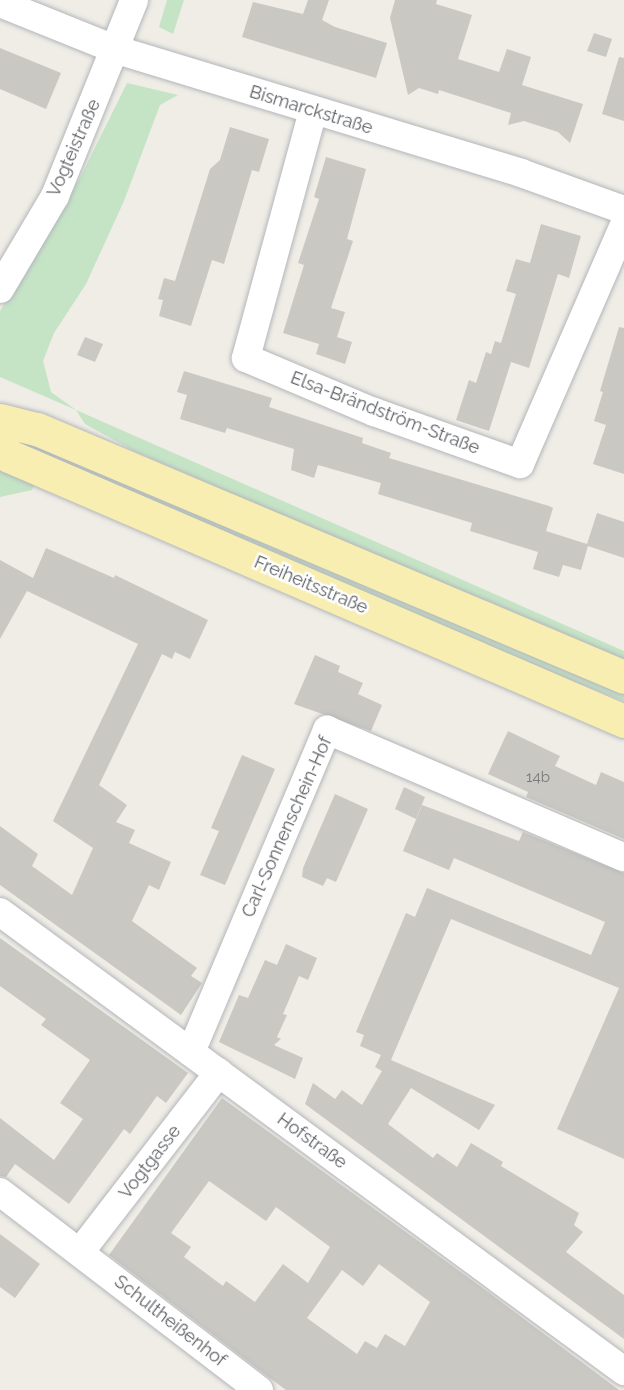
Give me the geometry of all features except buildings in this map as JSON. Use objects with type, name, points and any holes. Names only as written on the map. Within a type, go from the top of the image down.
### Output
[{"type":"main road","name":"Freiheitsstraße","points":[[0,420],[37,429],[624,677]]},
{"type":"main road","name":"Freiheitsstraße","points":[[0,447],[9,456],[624,721]]},
{"type":"street","name":"Vogteistraße","points":[[0,289],[55,196],[117,50],[134,0]]},
{"type":"street","name":"Bismarckstraße","points":[[0,3],[117,50],[521,173],[624,210]]},
{"type":"street","name":"Elsa-Brändström-Straße","points":[[313,111],[246,358],[374,412],[520,464],[624,225]]},
{"type":"street","name":"Carl-Sonnenschein-Hof","points":[[191,1052],[327,730],[624,857]]},
{"type":"street","name":"Hofstraße","points":[[0,912],[624,1371]]},
{"type":"street","name":"Vogtgasse","points":[[80,1252],[219,1072]]},
{"type":"street","name":"Schultheißenhof","points":[[0,1192],[259,1390]]},
{"type":"green space","points":[[167,0],[184,0],[173,34],[159,27]]},
{"type":"green space","points":[[127,83],[178,95],[160,105],[124,201],[86,284],[54,333],[43,361],[51,392],[76,410],[0,377],[0,311],[80,178]]},
{"type":"green space","points":[[76,410],[624,651],[624,665],[134,451],[85,424]]},
{"type":"green space","points":[[21,436],[624,690],[624,701],[476,644],[18,441]]},
{"type":"green space","points":[[0,469],[39,477],[32,490],[0,497]]}]
